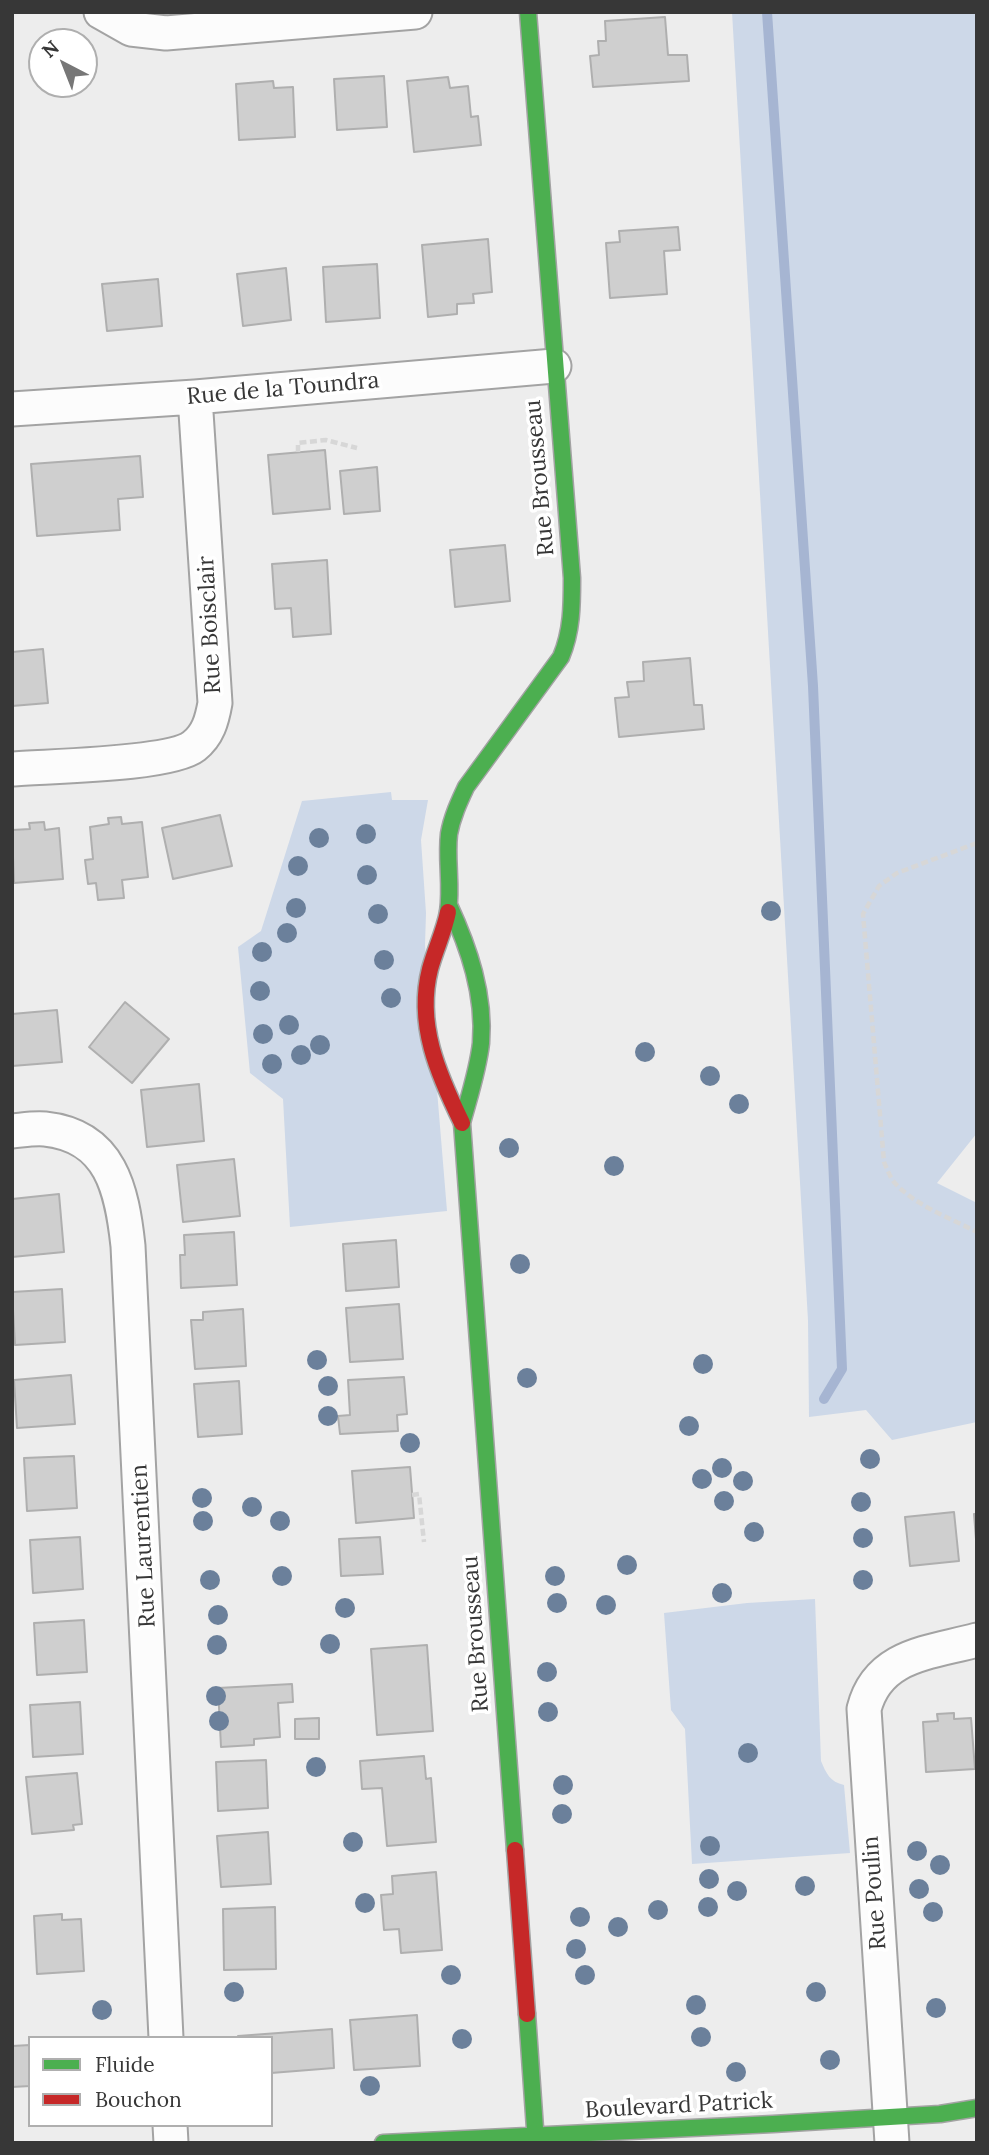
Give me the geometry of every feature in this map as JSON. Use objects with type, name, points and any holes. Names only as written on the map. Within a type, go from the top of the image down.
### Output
[{"type":"street","points":[[101,12],[131,29],[166,33],[415,12]]},
{"type":"street","name":"Rue Brousseau","points":[[463,1123],[435,1062],[424,1015],[424,996],[449,905],[448,830],[456,805],[466,787],[549,676],[569,639],[572,578],[528,12]]},
{"type":"street","name":"Rue de la Toundra","points":[[12,409],[195,397],[554,366]]},
{"type":"street","name":"Rue Boisclair","points":[[12,769],[140,760],[179,754],[194,747],[205,735],[215,703],[195,397]]},
{"type":"street","name":"Rue Brousseau","points":[[449,905],[470,957],[481,1016],[481,1044],[463,1123],[536,2139]]},
{"type":"street","name":"Rue Laurentien","points":[[12,1131],[60,1131],[94,1149],[107,1161],[123,1206],[129,1255],[166,2036]]},
{"type":"street","name":"Rue Poulin","points":[[892,2129],[864,1709],[874,1684],[887,1668],[903,1660],[977,1640]]},
{"type":"street","name":"Boulevard Patrick","points":[[383,2143],[892,2129],[940,2114],[977,2108]]},
{"type":"path","points":[[298,452],[298,443],[326,440],[357,449]]},
{"type":"path","points":[[977,843],[897,873],[879,886],[863,914],[884,1162],[893,1181],[905,1192],[977,1232]]},
{"type":"path","points":[[412,1494],[419,1494],[424,1542]]},
{"type":"shaded area","points":[[732,12],[977,12],[977,1133],[937,1183],[977,1203],[977,1422],[892,1440],[866,1410],[809,1417],[808,1320]]},
{"type":"shaded area","points":[[391,792],[392,800],[428,800],[421,840],[426,913],[425,945],[447,1211],[290,1227],[283,1099],[250,1073],[238,947],[261,931],[302,801]]},
{"type":"shaded area","points":[[815,1599],[821,1761],[829,1776],[844,1785],[850,1853],[692,1864],[685,1729],[671,1710],[664,1613],[747,1603]]},
{"type":"building","points":[[665,17],[668,55],[687,55],[689,81],[593,87],[590,56],[599,55],[598,41],[606,41],[605,21]]},
{"type":"building","points":[[384,76],[387,127],[337,130],[334,79]]},
{"type":"building","points":[[448,77],[450,88],[468,86],[471,117],[478,116],[481,145],[414,152],[407,81]]},
{"type":"building","points":[[273,81],[274,88],[293,87],[295,137],[239,140],[236,84]]},
{"type":"building","points":[[678,227],[680,250],[664,251],[667,294],[610,298],[606,243],[620,242],[619,231]]},
{"type":"building","points":[[488,239],[492,292],[473,294],[474,303],[457,304],[457,314],[428,317],[422,245]]},
{"type":"building","points":[[377,264],[380,318],[326,322],[323,267]]},
{"type":"building","points":[[286,268],[291,320],[243,326],[237,274]]},
{"type":"building","points":[[158,279],[162,326],[107,331],[102,284]]},
{"type":"building","points":[[325,450],[330,509],[273,514],[268,455]]},
{"type":"building","points":[[140,456],[143,497],[118,499],[120,530],[37,536],[31,464]]},
{"type":"building","points":[[377,467],[380,511],[344,514],[340,471]]},
{"type":"building","points":[[505,545],[510,601],[455,607],[450,550]]},
{"type":"building","points":[[327,560],[331,634],[293,637],[291,608],[275,609],[272,564]]},
{"type":"building","points":[[43,649],[48,703],[12,706],[12,652]]},
{"type":"building","points":[[690,658],[694,705],[702,705],[704,729],[619,737],[615,698],[629,697],[627,682],[644,681],[643,662]]},
{"type":"building","points":[[220,815],[232,866],[173,879],[162,828]]},
{"type":"building","points":[[121,817],[122,824],[142,822],[148,877],[122,880],[124,898],[98,900],[96,883],[88,884],[85,860],[93,859],[90,827],[109,824],[108,818]]},
{"type":"building","points":[[44,822],[45,830],[59,828],[63,879],[14,883],[12,830],[30,829],[29,823]]},
{"type":"building","points":[[125,1002],[169,1039],[132,1083],[89,1047]]},
{"type":"building","points":[[57,1010],[62,1062],[12,1066],[12,1014]]},
{"type":"building","points":[[199,1084],[204,1141],[147,1147],[141,1090]]},
{"type":"building","points":[[234,1159],[240,1216],[183,1222],[177,1165]]},
{"type":"building","points":[[59,1194],[64,1252],[12,1257],[12,1199]]},
{"type":"building","points":[[234,1232],[237,1285],[181,1288],[180,1255],[185,1255],[184,1235]]},
{"type":"building","points":[[396,1240],[399,1287],[346,1291],[343,1244]]},
{"type":"building","points":[[62,1289],[65,1342],[15,1345],[12,1292]]},
{"type":"building","points":[[399,1304],[403,1359],[350,1362],[346,1308]]},
{"type":"building","points":[[243,1309],[246,1366],[195,1369],[191,1320],[203,1320],[203,1312]]},
{"type":"building","points":[[71,1375],[75,1424],[17,1428],[14,1380]]},
{"type":"building","points":[[404,1377],[407,1414],[397,1415],[398,1431],[340,1434],[338,1416],[350,1415],[348,1380]]},
{"type":"building","points":[[239,1381],[242,1434],[198,1437],[194,1384]]},
{"type":"building","points":[[74,1456],[77,1508],[27,1511],[24,1458]]},
{"type":"building","points":[[410,1467],[414,1518],[356,1523],[352,1471]]},
{"type":"building","points":[[954,1512],[959,1561],[910,1566],[905,1517]]},
{"type":"building","points":[[974,1514],[977,1514],[977,1552]]},
{"type":"building","points":[[80,1537],[83,1589],[33,1593],[30,1540]]},
{"type":"building","points":[[380,1537],[383,1574],[341,1576],[339,1539]]},
{"type":"building","points":[[84,1620],[87,1672],[37,1675],[34,1623]]},
{"type":"building","points":[[427,1645],[433,1731],[377,1735],[371,1649]]},
{"type":"building","points":[[292,1684],[293,1702],[278,1703],[280,1737],[254,1739],[254,1745],[221,1747],[218,1688]]},
{"type":"building","points":[[80,1702],[83,1754],[33,1757],[30,1705]]},
{"type":"building","points":[[954,1713],[954,1719],[971,1718],[975,1769],[926,1772],[923,1722],[938,1721],[937,1714]]},
{"type":"building","points":[[319,1718],[319,1739],[295,1739],[295,1719]]},
{"type":"building","points":[[424,1756],[426,1779],[431,1778],[436,1842],[387,1846],[382,1788],[362,1789],[360,1761]]},
{"type":"building","points":[[266,1760],[268,1808],[218,1811],[216,1762]]},
{"type":"building","points":[[77,1773],[82,1824],[73,1825],[74,1830],[32,1834],[26,1777]]},
{"type":"building","points":[[268,1832],[271,1884],[221,1887],[217,1836]]},
{"type":"building","points":[[436,1872],[442,1950],[401,1953],[399,1929],[384,1930],[381,1895],[393,1894],[392,1876]]},
{"type":"building","points":[[275,1907],[276,1969],[224,1970],[223,1909]]},
{"type":"building","points":[[62,1914],[62,1920],[81,1919],[84,1971],[37,1974],[34,1916]]},
{"type":"building","points":[[417,2015],[420,2066],[354,2070],[350,2020]]},
{"type":"building","points":[[332,2029],[334,2068],[273,2073],[273,2036],[238,2036]]},
{"type":"building","points":[[28,2045],[28,2086],[12,2087],[12,2046]]},
{"type":"waterway","points":[[767,12],[813,686],[842,1369],[824,1399]]},
{"type":"traffic: fast","points":[[448,912],[449,834],[458,804],[466,787],[561,657],[571,618],[572,578],[528,12]]},
{"type":"traffic: fast","points":[[449,905],[474,972],[482,1025],[480,1053],[462,1123],[515,1850]]},
{"type":"traffic: fast","points":[[527,2014],[536,2143]]},
{"type":"traffic: fast","points":[[383,2143],[773,2124],[940,2114],[977,2108]]},
{"type":"traffic: jam","points":[[448,912],[430,969],[426,1009],[432,1048],[462,1123]]},
{"type":"traffic: jam","points":[[515,1850],[527,2014]]}]
